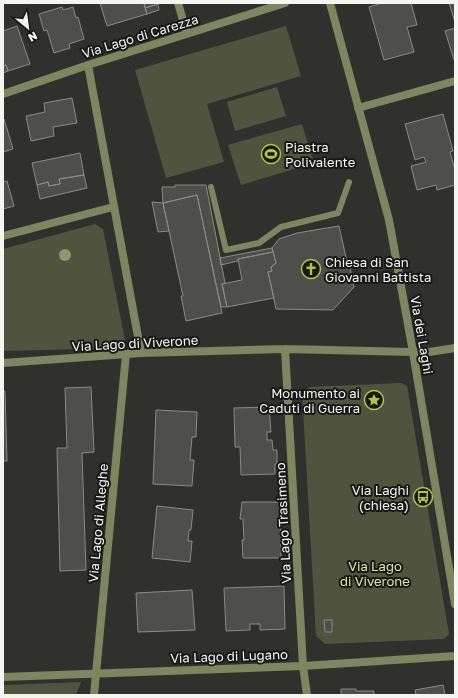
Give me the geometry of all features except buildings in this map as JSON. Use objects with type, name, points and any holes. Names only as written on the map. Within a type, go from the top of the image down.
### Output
[{"type":"street","points":[[178,3],[186,34]]},
{"type":"street","name":"Via Lago di Carezza","points":[[3,94],[88,65],[285,3]]},
{"type":"street","name":"Via dei Laghi","points":[[330,3],[389,220],[452,562],[455,604]]},
{"type":"street","points":[[88,65],[141,353]]},
{"type":"street","points":[[358,108],[455,81]]},
{"type":"street","points":[[3,236],[113,207]]},
{"type":"street","name":"Via Lago di Viverone","points":[[3,362],[141,353],[285,348],[429,352],[455,348]]},
{"type":"street","name":"Via Lago Trasimeno","points":[[285,348],[303,666],[307,695]]},
{"type":"street","name":"Via Lago di Alleghe","points":[[94,695],[126,354]]},
{"type":"street","name":"Via Lago di Lugano","points":[[3,677],[303,666],[455,656]]},
{"type":"lane","points":[[212,187],[226,250],[259,243],[281,227],[338,213],[350,182]]},
{"type":"green space","points":[[286,26],[301,76],[207,104],[224,162],[166,178],[135,70]]},
{"type":"green space","points":[[277,87],[286,116],[235,131],[227,102]]},
{"type":"green space","name":"Piastra Polivalente","points":[[302,124],[314,163],[241,185],[228,145]]},
{"type":"green space","points":[[95,224],[103,229],[125,340],[119,348],[3,351],[3,249]]},
{"type":"green space","name":"Via Lago di Viverone","points":[[401,383],[407,386],[449,634],[444,639],[325,644],[316,636],[302,392],[310,387]]},
{"type":"green space","points":[[81,682],[76,695],[3,695],[3,685]]},
{"type":"place","name":"Piastra Polivalente","points":[[271,154]]},
{"type":"place","name":"Chiesa di San Giovanni Battista","points":[[311,269]]},
{"type":"place","name":"Monumento ai Caduti di Guerra","points":[[374,400]]},
{"type":"place","name":"Via Laghi (chiesa)","points":[[423,497]]}]
